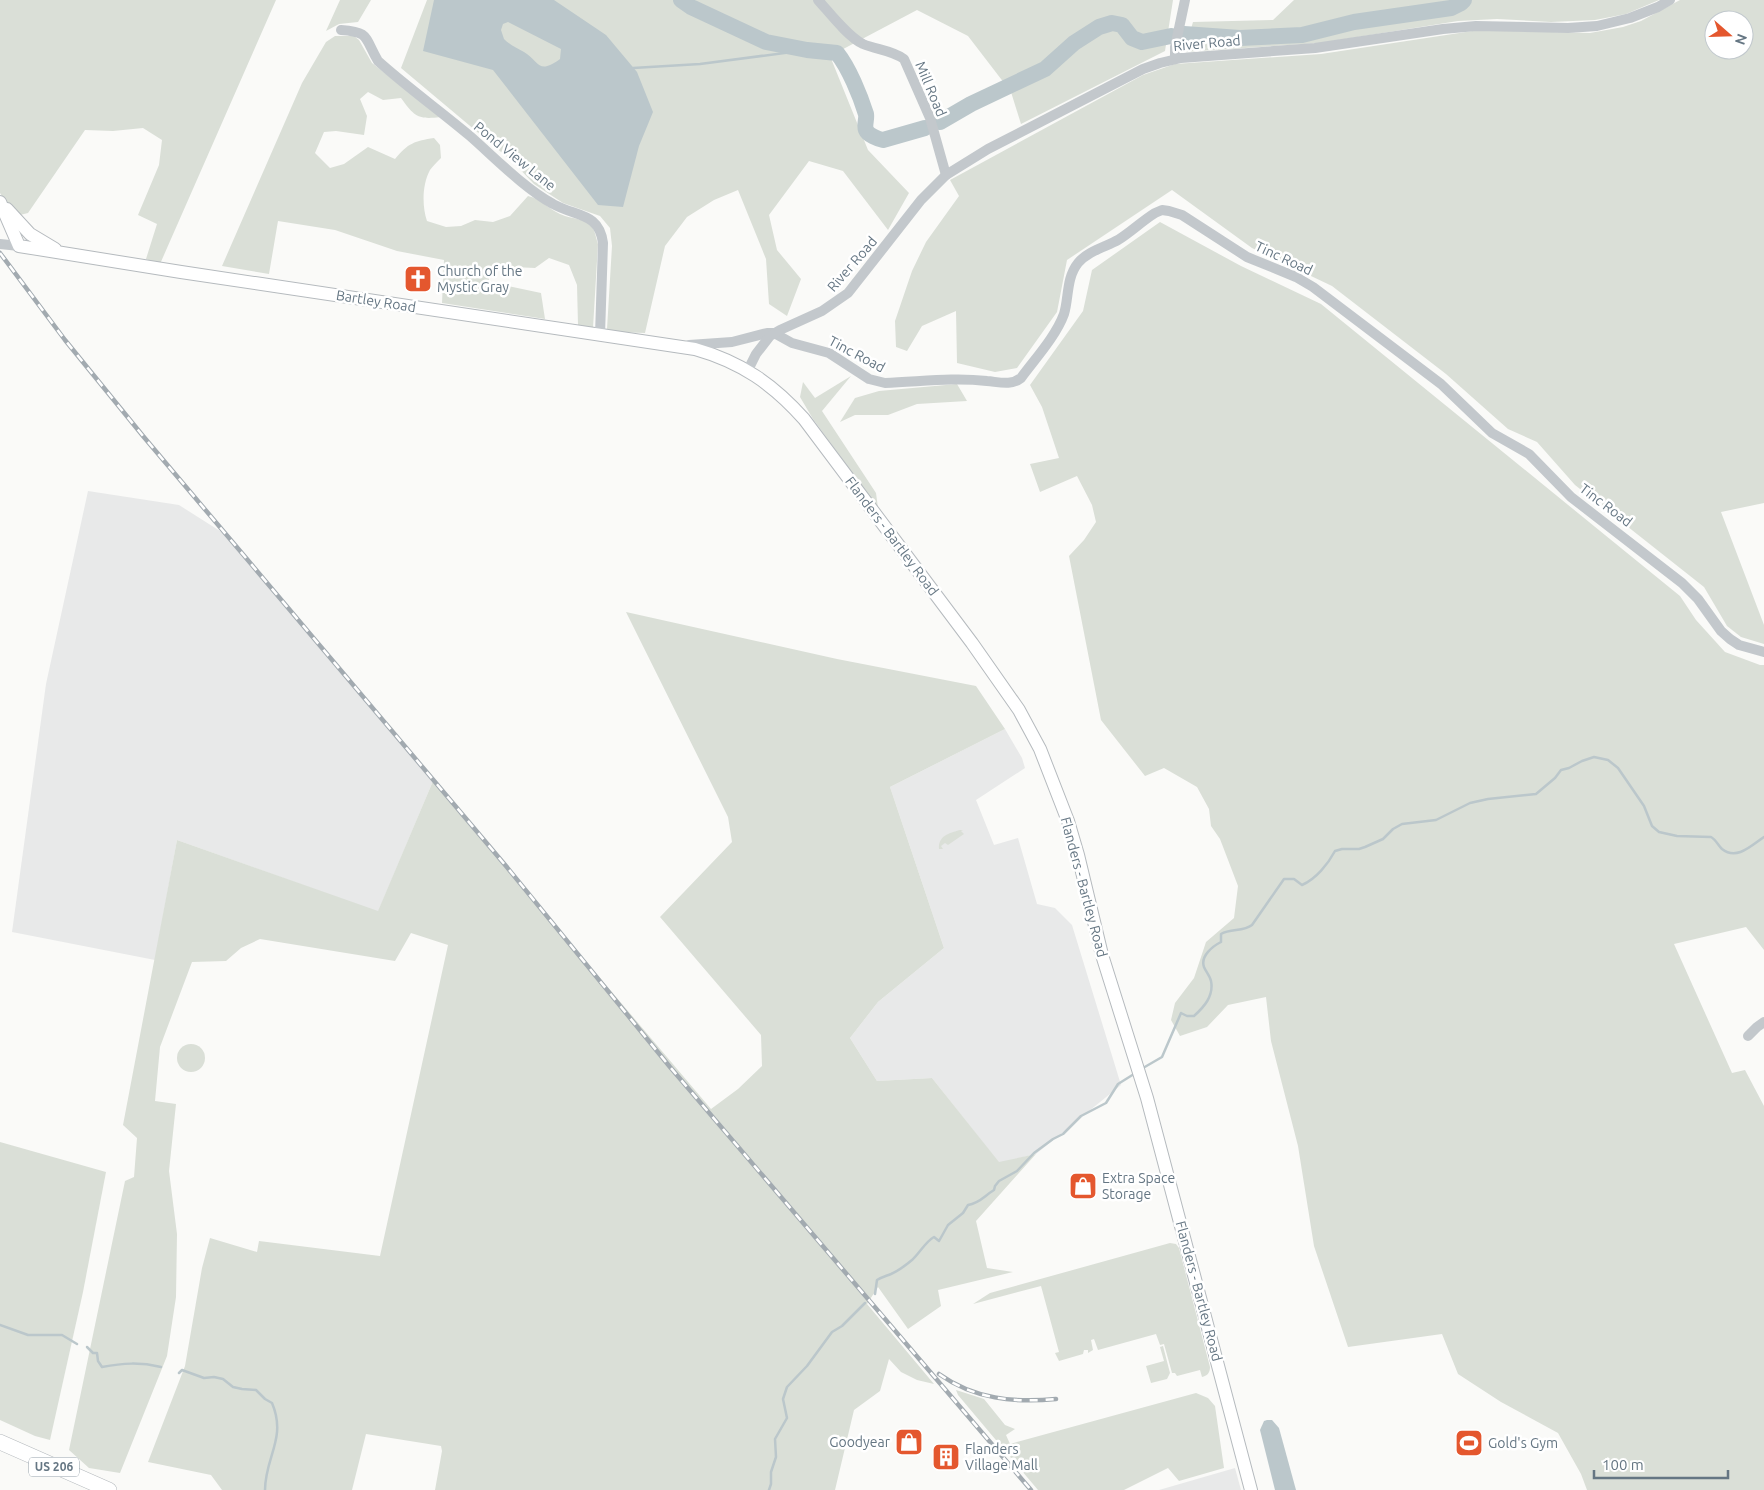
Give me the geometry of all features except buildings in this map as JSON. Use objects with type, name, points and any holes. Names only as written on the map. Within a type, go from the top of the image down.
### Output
[{"type":"highway","name":"US 206","points":[[0,1442],[109,1490]]},
{"type":"main road","points":[[0,231],[3,222],[1,203]]},
{"type":"main road","points":[[1,203],[19,246]]},
{"type":"main road","points":[[1,203],[30,234],[63,253]]},
{"type":"main road","name":"Bartley Road","points":[[19,246],[680,346],[709,353],[748,370]]},
{"type":"main road","name":"Flanders - Bartley Road","points":[[748,370],[777,391],[804,419],[972,643],[1019,710],[1040,749],[1068,821],[1102,955],[1147,1098],[1250,1490]]},
{"type":"street","name":"Mill Road","points":[[818,0],[850,34],[862,43],[896,53],[904,59],[930,118],[946,175]]},
{"type":"street","points":[[1175,59],[1175,43],[1185,0]]},
{"type":"street","name":"River Road","points":[[748,370],[761,346],[774,333],[822,311],[843,297],[864,275],[921,200],[946,175],[988,149],[1135,73],[1175,59],[1315,48],[1451,28],[1493,25],[1568,28],[1597,26],[1630,18],[1670,0]]},
{"type":"street","name":"Pond View Lane","points":[[341,30],[360,32],[366,38],[378,60],[537,194],[568,212],[581,215],[594,222],[601,232],[603,243],[600,335]]},
{"type":"street","name":"Tinc Road","points":[[774,333],[792,342],[829,353],[862,375],[878,382],[962,378],[1002,383],[1016,382],[1021,378],[1056,330],[1064,314],[1070,279],[1081,260],[1094,251],[1117,240],[1155,212],[1162,210],[1176,213],[1195,222],[1247,257],[1305,282],[1358,320],[1441,384],[1492,434],[1529,454],[1570,496],[1682,583],[1698,599],[1721,631],[1730,639],[1739,645],[1764,652]]},
{"type":"street","name":"Bartley Road","points":[[0,244],[19,246]]},
{"type":"street","name":"River Road","points":[[680,346],[732,342],[774,333]]},
{"type":"street","points":[[1748,1036],[1756,1027],[1764,1022]]},
{"type":"shaded area","points":[[0,0],[276,0],[160,264],[146,259],[157,224],[138,215],[159,165],[162,140],[143,128],[113,131],[85,130],[28,213],[20,215],[3,198],[0,193]]},
{"type":"shaded area","points":[[340,0],[371,0],[358,22],[339,24],[326,31]]},
{"type":"shaded area","points":[[427,0],[1173,0],[1165,51],[1021,124],[1011,92],[968,36],[917,10],[830,56],[868,150],[909,193],[888,230],[843,171],[809,161],[769,215],[777,250],[801,279],[787,316],[769,304],[766,259],[738,190],[714,200],[687,217],[665,246],[645,333],[617,332],[607,329],[612,246],[610,228],[600,216],[563,203],[534,184],[513,162],[401,68]]},
{"type":"shaded area","points":[[434,0],[554,0],[606,35],[637,72],[653,112],[639,146],[623,207],[598,205],[493,70],[423,51]],"holes":[[[508,22],[561,49],[560,59],[547,66],[540,65],[504,39],[501,30],[503,24]]]},
{"type":"shaded area","points":[[1294,0],[1659,0],[1626,14],[1595,20],[1551,22],[1497,19],[1458,21],[1320,43],[1184,52],[1193,22],[1273,20]]},
{"type":"shaded area","points":[[1680,0],[1764,0],[1764,503],[1721,512],[1764,625],[1764,644],[1741,637],[1727,626],[1704,587],[1575,485],[1537,442],[1508,429],[1446,374],[1332,286],[1252,248],[1172,190],[1067,260],[1057,312],[1017,368],[995,372],[957,363],[956,311],[922,326],[907,351],[896,347],[895,321],[912,271],[926,242],[959,196],[950,180],[1143,75],[1175,64],[1321,54],[1479,30],[1590,33],[1623,27],[1641,21]]},
{"type":"shaded area","points":[[335,36],[354,36],[359,40],[372,63],[440,117],[421,117],[413,113],[401,98],[383,100],[368,92],[360,99],[367,116],[364,135],[336,131],[324,132],[315,153],[330,168],[344,164],[368,147],[395,159],[404,149],[412,144],[434,138],[440,145],[441,158],[430,170],[425,182],[424,209],[427,221],[446,227],[461,226],[475,220],[493,222],[510,216],[528,196],[538,200],[555,212],[589,223],[594,229],[598,244],[593,328],[578,325],[577,285],[569,265],[549,258],[535,268],[488,266],[489,282],[541,293],[545,319],[442,303],[444,260],[397,251],[335,230],[278,221],[269,274],[222,266],[302,83],[326,42]]},
{"type":"shaded area","points":[[1160,222],[1241,266],[1321,304],[1680,596],[1696,620],[1725,652],[1764,665],[1764,950],[1746,927],[1674,944],[1732,1073],[1745,1070],[1764,1106],[1764,1490],[1587,1490],[1581,1474],[1558,1433],[1501,1402],[1458,1374],[1442,1334],[1348,1347],[1314,1246],[1298,1146],[1271,1041],[1266,997],[1228,1005],[1207,1027],[1180,1036],[1171,1020],[1175,1003],[1194,978],[1206,942],[1234,918],[1238,886],[1220,839],[1211,826],[1209,809],[1197,787],[1164,768],[1145,776],[1101,720],[1069,556],[1084,540],[1096,522],[1092,505],[1077,476],[1040,492],[1030,464],[1059,458],[1042,407],[1030,385],[1083,311],[1092,270]]},
{"type":"shaded area","points":[[851,376],[822,411],[876,493],[878,508],[813,419],[800,397],[803,382],[815,398]]},
{"type":"shaded area","points":[[957,384],[967,401],[917,404],[888,415],[855,415],[840,422],[855,398],[879,391]]},
{"type":"shaded area","points":[[88,491],[179,505],[231,538],[433,781],[378,912],[177,840],[155,960],[12,932],[46,684]]},
{"type":"shaded area","points":[[626,612],[837,659],[976,686],[1005,729],[890,787],[944,948],[878,1002],[850,1038],[877,1081],[932,1078],[999,1162],[1036,1154],[976,1221],[987,1268],[1013,1272],[938,1290],[941,1306],[908,1329],[878,1287],[867,1304],[934,1384],[917,1380],[901,1372],[889,1359],[880,1391],[854,1410],[835,1490],[435,1490],[442,1451],[441,1446],[366,1434],[352,1490],[222,1490],[211,1475],[148,1462],[185,1366],[202,1268],[210,1238],[257,1252],[259,1241],[380,1256],[448,945],[411,933],[395,961],[260,939],[241,948],[226,961],[192,962],[160,1047],[155,1101],[176,1104],[169,1171],[177,1234],[176,1297],[167,1356],[120,1473],[89,1468],[69,1450],[125,1181],[134,1177],[137,1138],[123,1125],[177,840],[378,911],[433,781],[711,1109],[738,1089],[762,1066],[761,1035],[660,917],[732,842],[728,817]]},
{"type":"shaded area","points":[[1005,729],[1022,758],[1025,768],[976,800],[994,845],[1018,838],[1037,904],[1055,908],[1072,925],[1121,1085],[1036,1154],[999,1163],[932,1078],[877,1081],[850,1038],[878,1002],[944,948],[890,787]]},
{"type":"shaded area","points":[[963,830],[961,831],[964,834],[948,845],[945,843],[941,846],[943,849],[939,849],[942,838]]},
{"type":"shaded area","points":[[191,1044],[201,1048],[205,1058],[201,1068],[191,1072],[181,1068],[177,1058],[181,1048]]},
{"type":"shaded area","points":[[0,1142],[106,1172],[83,1292],[50,1440],[35,1436],[0,1420]]},
{"type":"shaded area","points":[[1170,1243],[1176,1244],[1179,1248],[1210,1367],[1209,1373],[1204,1377],[1202,1377],[1200,1370],[1177,1376],[1175,1373],[1172,1373],[1164,1344],[1160,1345],[1156,1334],[1098,1350],[1094,1339],[1091,1340],[1093,1350],[1088,1353],[1088,1350],[1084,1350],[1083,1354],[1059,1361],[1055,1353],[1059,1352],[1041,1286],[973,1304],[990,1293]]},
{"type":"shaded area","points":[[1163,1346],[1170,1373],[1167,1379],[1151,1383],[1146,1366],[1164,1361],[1160,1347]]},
{"type":"shaded area","points":[[956,1390],[984,1399],[1005,1425],[1015,1429],[1006,1435],[1010,1444],[1196,1393],[1208,1398],[1215,1406],[1224,1468],[1179,1481],[1168,1468],[1124,1490],[1038,1490],[958,1395]]},
{"type":"shaded area","points":[[1272,1420],[1279,1428],[1296,1490],[1275,1490],[1260,1430],[1264,1421]]},
{"type":"shaded area","points":[[1235,1468],[1241,1490],[1159,1490]]},
{"type":"waterway","points":[[681,0],[691,7],[766,42],[807,50],[837,53],[850,74],[861,99],[866,114],[865,126],[869,134],[883,140],[925,128]]},
{"type":"waterway","points":[[1184,34],[1240,38],[1302,35],[1354,22],[1451,8],[1464,0]]},
{"type":"waterway","points":[[940,122],[971,104],[1045,69],[1074,43],[1099,27],[1112,23],[1122,25],[1132,38],[1142,42],[1171,36]]},
{"type":"waterway","points":[[633,68],[700,64],[807,50]]},
{"type":"waterway","points":[[1143,1068],[1162,1057],[1181,1013],[1187,1016],[1194,1016],[1210,996],[1212,986],[1203,963],[1211,949],[1221,942],[1221,934],[1245,929],[1252,925],[1284,879],[1294,879],[1302,885],[1321,871],[1335,851],[1365,847],[1383,839],[1393,829],[1402,824],[1436,820],[1470,803],[1488,799],[1536,794],[1555,778],[1561,770],[1594,757],[1608,760],[1618,768],[1644,806],[1652,826],[1659,832],[1677,836],[1711,837],[1722,849],[1733,853],[1739,853],[1764,837]]},
{"type":"waterway","points":[[875,1294],[877,1280],[894,1273],[907,1264],[934,1237],[939,1241],[948,1225],[963,1213],[968,1205],[979,1201],[994,1190],[999,1181],[1017,1171],[1034,1153],[1063,1134],[1081,1116],[1106,1103],[1118,1084],[1134,1074]]},
{"type":"waterway","points":[[769,1490],[771,1472],[776,1457],[775,1439],[787,1418],[783,1399],[787,1387],[807,1366],[832,1332],[842,1326],[865,1303]]},
{"type":"waterway","points":[[0,1325],[28,1335],[62,1335],[77,1344]]},
{"type":"waterway","points":[[87,1347],[93,1353],[97,1353],[98,1361],[102,1367],[132,1364],[161,1367]]},
{"type":"waterway","points":[[179,1373],[182,1370],[204,1378],[214,1377],[223,1379],[233,1387],[256,1390],[272,1403],[277,1427],[265,1490]]},
{"type":"railway","points":[[0,253],[65,340],[143,436],[506,866],[670,1067],[1031,1490]]},
{"type":"railway","points":[[939,1374],[966,1389],[980,1394],[1025,1400],[1056,1399]]},
{"type":"place","name":"Church of the Mystic Gray","points":[[418,279]]},
{"type":"place","name":"Extra Space Storage","points":[[1083,1186]]},
{"type":"place","name":"Goodyear","points":[[909,1442]]},
{"type":"place","name":"Gold's Gym","points":[[1469,1443]]},
{"type":"place","name":"Flanders Village Mall","points":[[946,1457]]}]
